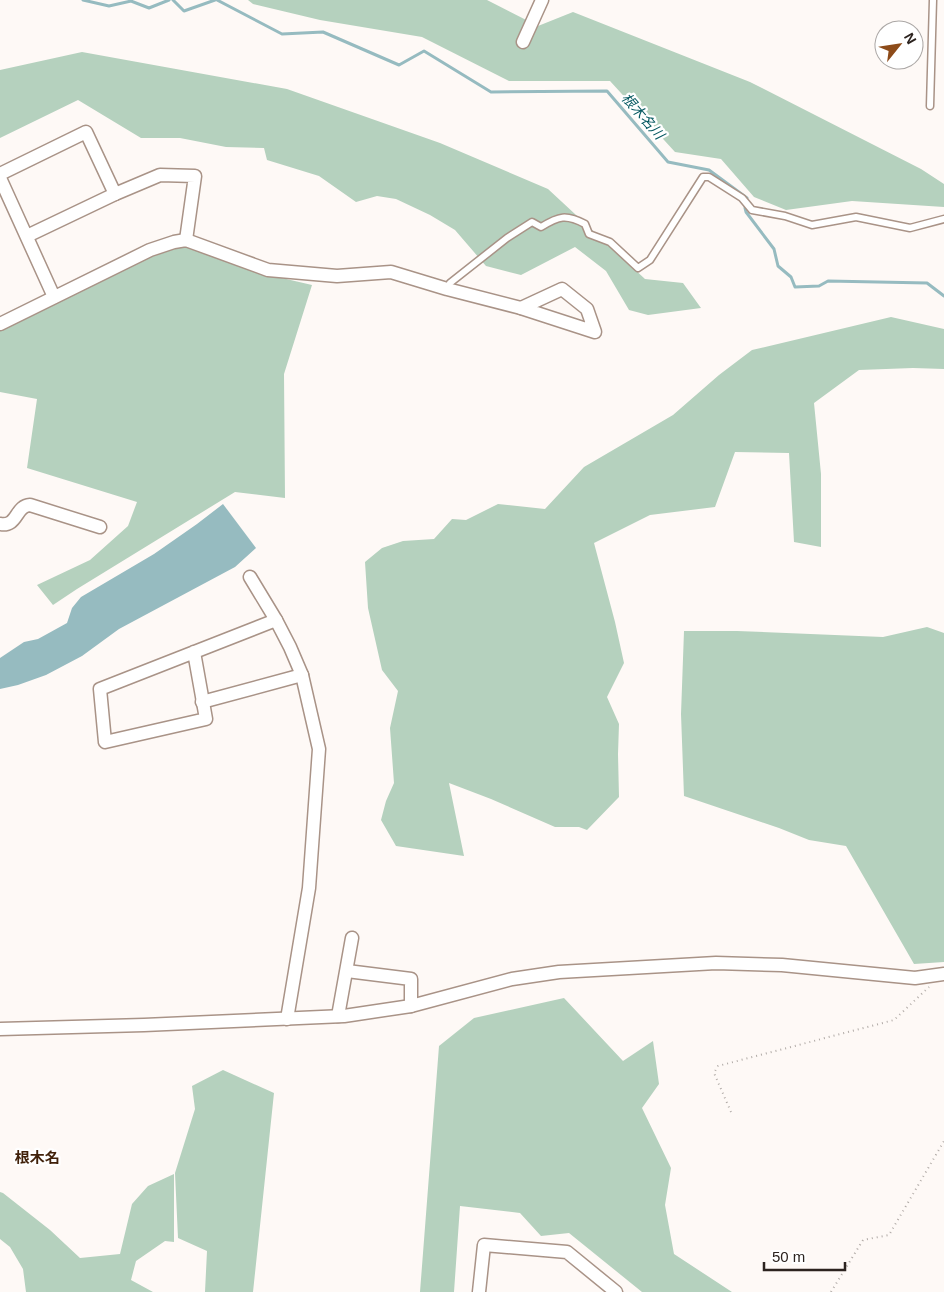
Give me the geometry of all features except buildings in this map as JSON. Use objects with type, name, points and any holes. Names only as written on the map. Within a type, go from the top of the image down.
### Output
[{"type":"street","points":[[523,42],[542,0]]},
{"type":"street","points":[[54,297],[0,176],[86,132],[115,194]]},
{"type":"street","points":[[27,236],[160,175],[195,176],[186,240]]},
{"type":"street","points":[[0,324],[150,250],[186,240],[268,270],[337,276],[391,272],[521,308],[595,332],[587,310],[562,289],[521,308]]},
{"type":"street","points":[[0,524],[8,524],[22,507],[30,505],[100,527]]},
{"type":"street","points":[[250,577],[276,620],[302,675],[318,749],[309,888],[287,1019]]},
{"type":"street","points":[[194,652],[206,719],[105,742],[100,690],[194,652],[276,620]]},
{"type":"street","points":[[202,702],[302,675]]},
{"type":"street","points":[[338,1016],[352,938]]},
{"type":"street","points":[[0,1029],[144,1025],[338,1016],[411,1006],[512,979],[559,972],[716,963],[782,965],[914,978],[944,974]]},
{"type":"street","points":[[346,971],[411,978],[411,1006]]},
{"type":"street","points":[[479,1292],[484,1245],[566,1252],[616,1292]]},
{"type":"lane","points":[[930,106],[933,0]]},
{"type":"lane","points":[[447,289],[450,283],[507,238],[532,222],[541,227],[552,220],[564,217],[574,218],[585,224],[589,234],[610,242],[638,268],[650,260],[703,177],[709,177],[742,198],[752,210],[785,216],[812,225],[856,217],[910,228],[944,219]]},
{"type":"path","points":[[731,1112],[714,1073],[718,1066],[894,1020],[930,987]]},
{"type":"path","points":[[831,1292],[863,1240],[889,1235],[944,1141]]},
{"type":"green space","points":[[248,0],[487,0],[538,26],[573,12],[750,82],[921,169],[944,184],[944,207],[852,201],[786,210],[754,197],[721,159],[675,152],[610,81],[509,81],[422,37],[320,20],[253,4]]},
{"type":"green space","points":[[82,52],[287,89],[440,143],[548,189],[645,279],[683,283],[701,308],[648,315],[629,310],[606,271],[575,247],[521,275],[486,266],[455,230],[430,215],[396,199],[377,196],[356,202],[319,176],[267,160],[264,148],[226,147],[180,138],[141,138],[78,100],[0,138],[0,70]]},
{"type":"green space","points":[[180,244],[269,275],[312,285],[284,374],[285,498],[235,492],[53,605],[37,585],[90,560],[128,526],[137,502],[27,468],[37,399],[0,392],[0,330],[151,254]]},
{"type":"green space","points":[[891,317],[944,329],[944,369],[859,370],[814,403],[821,474],[821,547],[794,542],[789,453],[735,452],[715,507],[650,515],[594,543],[624,663],[607,697],[619,724],[619,797],[587,830],[579,827],[555,827],[449,783],[464,856],[396,846],[381,820],[386,801],[394,783],[390,728],[398,691],[382,670],[368,608],[365,562],[382,548],[403,541],[434,539],[452,519],[466,520],[498,504],[545,509],[584,467],[673,415],[719,375],[752,350]]},
{"type":"green space","points":[[927,627],[944,633],[944,962],[914,964],[846,846],[809,840],[684,796],[681,714],[684,631],[737,631],[883,637]]},
{"type":"green space","points":[[564,998],[623,1061],[653,1041],[659,1084],[642,1108],[671,1168],[665,1205],[674,1254],[732,1292],[642,1292],[569,1233],[541,1236],[520,1213],[460,1206],[454,1292],[420,1292],[439,1046],[474,1018]]},
{"type":"green space","points":[[223,1070],[274,1093],[253,1292],[205,1292],[207,1251],[178,1238],[175,1173],[195,1109],[192,1086]]},
{"type":"green space","points":[[174,1174],[174,1242],[165,1241],[136,1261],[131,1280],[153,1292],[26,1292],[23,1269],[10,1247],[0,1239],[0,1192],[50,1230],[80,1258],[120,1254],[132,1204],[148,1186]]},
{"type":"water","points":[[223,504],[256,548],[235,567],[119,629],[82,656],[46,675],[0,689],[0,658],[24,642],[38,639],[67,623],[72,608],[81,597],[154,554]]},
{"type":"waterway","name":"根木名川","points":[[83,0],[109,6],[131,1],[149,8],[169,0]]},
{"type":"waterway","name":"根木名川","points":[[173,0],[184,11],[215,0]]},
{"type":"waterway","name":"根木名川","points":[[217,0],[282,34],[323,32],[399,65],[424,51],[491,92],[607,91],[668,162],[709,170],[747,198],[746,212],[774,249],[778,266],[791,277],[795,287],[819,286],[828,281],[927,283],[944,296]]},
{"type":"district","name":"根木名","points":[[37,1157]]}]
